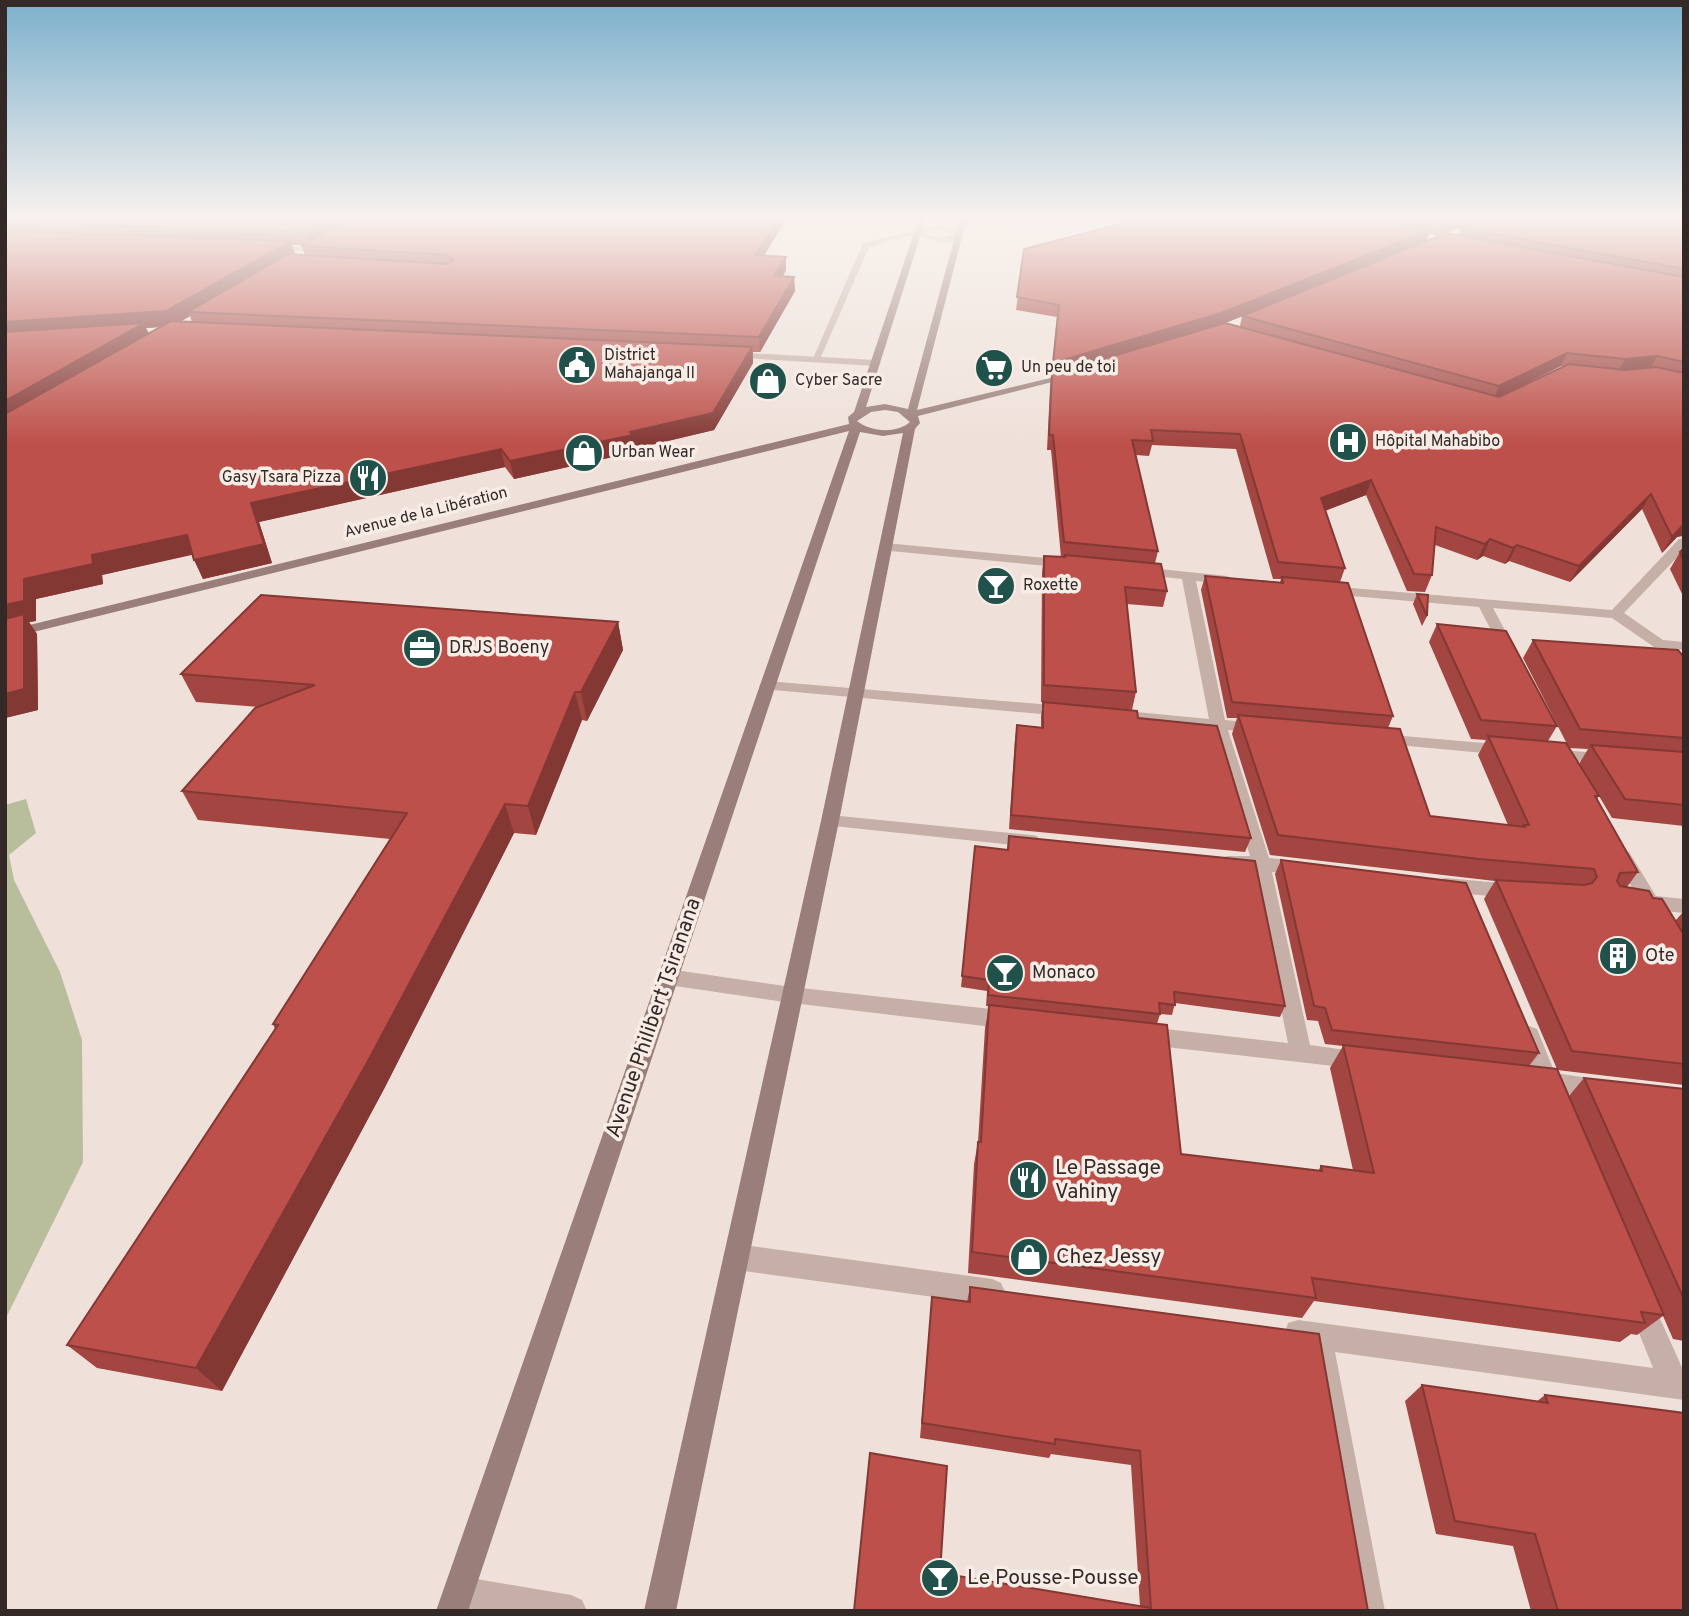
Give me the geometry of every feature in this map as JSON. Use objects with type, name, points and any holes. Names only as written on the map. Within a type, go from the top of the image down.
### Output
[{"type":"main road","name":"Avenue Philibert Tsiranana","points":[[455,1601],[898,293]]},
{"type":"main road","points":[[660,1611],[830,821],[911,421],[944,293]]},
{"type":"main road","points":[[857,419],[875,433],[889,433],[911,421],[1077,374]]},
{"type":"main road","name":"Avenue de la Libération","points":[[5,635],[857,419],[879,408],[892,408],[911,421]]},
{"type":"street","points":[[815,359],[844,293]]},
{"type":"street","points":[[718,355],[876,363]]},
{"type":"street","points":[[1616,614],[1684,542]]},
{"type":"street","points":[[886,547],[1078,565]]},
{"type":"street","points":[[1119,569],[1240,581]]},
{"type":"street","points":[[1188,576],[1218,724],[1261,863],[1301,1053]]},
{"type":"street","points":[[1319,589],[1616,614],[1663,650],[1684,646]]},
{"type":"street","points":[[1485,604],[1515,662]]},
{"type":"street","points":[[767,686],[1272,729]]},
{"type":"street","points":[[1550,732],[1576,777]]},
{"type":"street","points":[[1367,737],[1630,760]]},
{"type":"street","points":[[830,821],[1052,843]]},
{"type":"street","points":[[1616,846],[1664,925]]},
{"type":"street","points":[[1219,859],[1316,870]]},
{"type":"street","points":[[1426,883],[1532,892]]},
{"type":"street","points":[[1467,888],[1477,912]]},
{"type":"street","points":[[1626,900],[1684,906]]},
{"type":"street","points":[[668,977],[792,995],[1026,1022]]},
{"type":"street","points":[[1518,1009],[1558,1107]]},
{"type":"street","points":[[1122,1033],[1383,1063]]},
{"type":"street","points":[[1521,1079],[1616,1090]]},
{"type":"street","points":[[736,1257],[1021,1295]]},
{"type":"street","points":[[1632,1283],[1679,1385]]},
{"type":"street","points":[[1279,1330],[1679,1385]]},
{"type":"street","points":[[1320,1336],[1369,1611]]},
{"type":"street","points":[[455,1601],[571,1611]]},
{"type":"green space","points":[[26,799],[36,833],[9,855],[14,880],[60,972],[82,1040],[83,1162],[5,1320],[5,805]]},
{"type":"building","points":[[5,293],[197,293],[166,311],[5,322]]},
{"type":"building","points":[[220,293],[784,293],[759,337],[188,312]]},
{"type":"building","points":[[1018,293],[1270,293],[1221,313],[1053,363],[1059,305],[1017,297]]},
{"type":"building","points":[[1298,293],[1684,293],[1684,362],[1657,356],[1625,359],[1567,353],[1499,386],[1242,316]]},
{"type":"building","points":[[171,321],[752,347],[713,413],[630,432],[633,435],[510,461],[501,449],[251,503],[264,544],[194,560],[187,535],[92,555],[93,564],[24,579],[24,601],[5,605],[5,414]]},
{"type":"building","points":[[144,323],[5,401],[5,332]]},
{"type":"building","points":[[1225,323],[1499,397],[1569,364],[1625,370],[1656,367],[1684,373],[1684,524],[1672,537],[1651,494],[1579,566],[1517,545],[1513,548],[1490,539],[1485,544],[1436,527],[1432,575],[1414,574],[1371,480],[1321,498],[1345,568],[1278,562],[1240,434],[1151,430],[1153,441],[1132,440],[1158,551],[1064,542],[1053,435],[1049,435],[1052,374]]},
{"type":"building","points":[[1065,555],[1161,564],[1167,591],[1125,587],[1136,692],[1044,685],[1044,556]]},
{"type":"building","points":[[1205,576],[1283,583],[1282,577],[1348,583],[1393,716],[1232,702]]},
{"type":"building","points":[[1417,594],[1428,595],[1427,616]]},
{"type":"building","points":[[261,595],[618,622],[581,692],[575,692],[528,806],[505,804],[368,1061],[196,1368],[67,1345],[278,1025],[273,1024],[407,813],[182,791],[255,708],[315,685],[181,674]]},
{"type":"building","points":[[24,614],[24,689],[5,694],[5,619]]},
{"type":"building","points":[[1437,624],[1506,631],[1557,726],[1481,720]]},
{"type":"building","points":[[1533,640],[1678,650],[1684,657],[1684,738],[1580,729]]},
{"type":"building","points":[[1043,702],[1137,711],[1138,718],[1217,726],[1251,838],[1011,815],[1017,725],[1043,728]]},
{"type":"building","points":[[1238,715],[1400,729],[1430,816],[1525,827],[1524,825],[1529,825],[1488,736],[1566,743],[1599,796],[1595,796],[1638,872],[1620,873],[1617,881],[1620,886],[1649,891],[1653,898],[1662,899],[1684,935],[1684,1064],[1572,1051],[1496,880],[1584,885],[1592,883],[1597,877],[1594,869],[1479,859],[1278,835]]},
{"type":"building","points":[[1591,745],[1684,752],[1684,805],[1625,799]]},
{"type":"building","points":[[1009,836],[1255,861],[1285,1006],[1174,992],[1175,1005],[1159,1003],[1160,1014],[988,995],[989,980],[962,976],[975,846],[1008,850]]},
{"type":"building","points":[[1281,860],[1466,883],[1539,1053],[1332,1030],[1325,1008],[1314,1006]]},
{"type":"building","points":[[989,1005],[1167,1025],[1181,1154],[1322,1171],[1321,1166],[1374,1173],[1343,1045],[1557,1069],[1664,1315],[1641,1312],[1645,1323],[1312,1278],[1316,1298],[972,1252]]},
{"type":"building","points":[[1584,1078],[1684,1089],[1684,1299]]},
{"type":"building","points":[[970,1287],[1319,1334],[1368,1611],[854,1611],[870,1453],[947,1466],[940,1573],[1151,1608],[1140,1451],[1055,1439],[1055,1444],[922,1423],[932,1297],[970,1302]]},
{"type":"building","points":[[1422,1385],[1548,1403],[1545,1395],[1684,1413],[1684,1611],[1558,1611],[1535,1534],[1455,1521]]},
{"type":"place","name":"District Mahajanga II","points":[[577,365]]},
{"type":"place","name":"Un peu de toi","points":[[994,368]]},
{"type":"place","name":"Cyber Sacre","points":[[768,381]]},
{"type":"place","name":"Hôpital Mahabibo","points":[[1348,442]]},
{"type":"place","name":"Urban Wear","points":[[584,453]]},
{"type":"place","name":"Gasy Tsara Pizza","points":[[368,478]]},
{"type":"place","name":"Roxette","points":[[996,586]]},
{"type":"place","name":"DRJS Boeny","points":[[422,648]]},
{"type":"place","name":"Ote","points":[[1618,956]]},
{"type":"place","name":"Monaco","points":[[1005,973]]},
{"type":"place","name":"Le Passage Vahiny","points":[[1028,1180]]},
{"type":"place","name":"Chez Jessy","points":[[1029,1257]]},
{"type":"place","name":"Le Pousse-Pousse","points":[[940,1578]]}]
